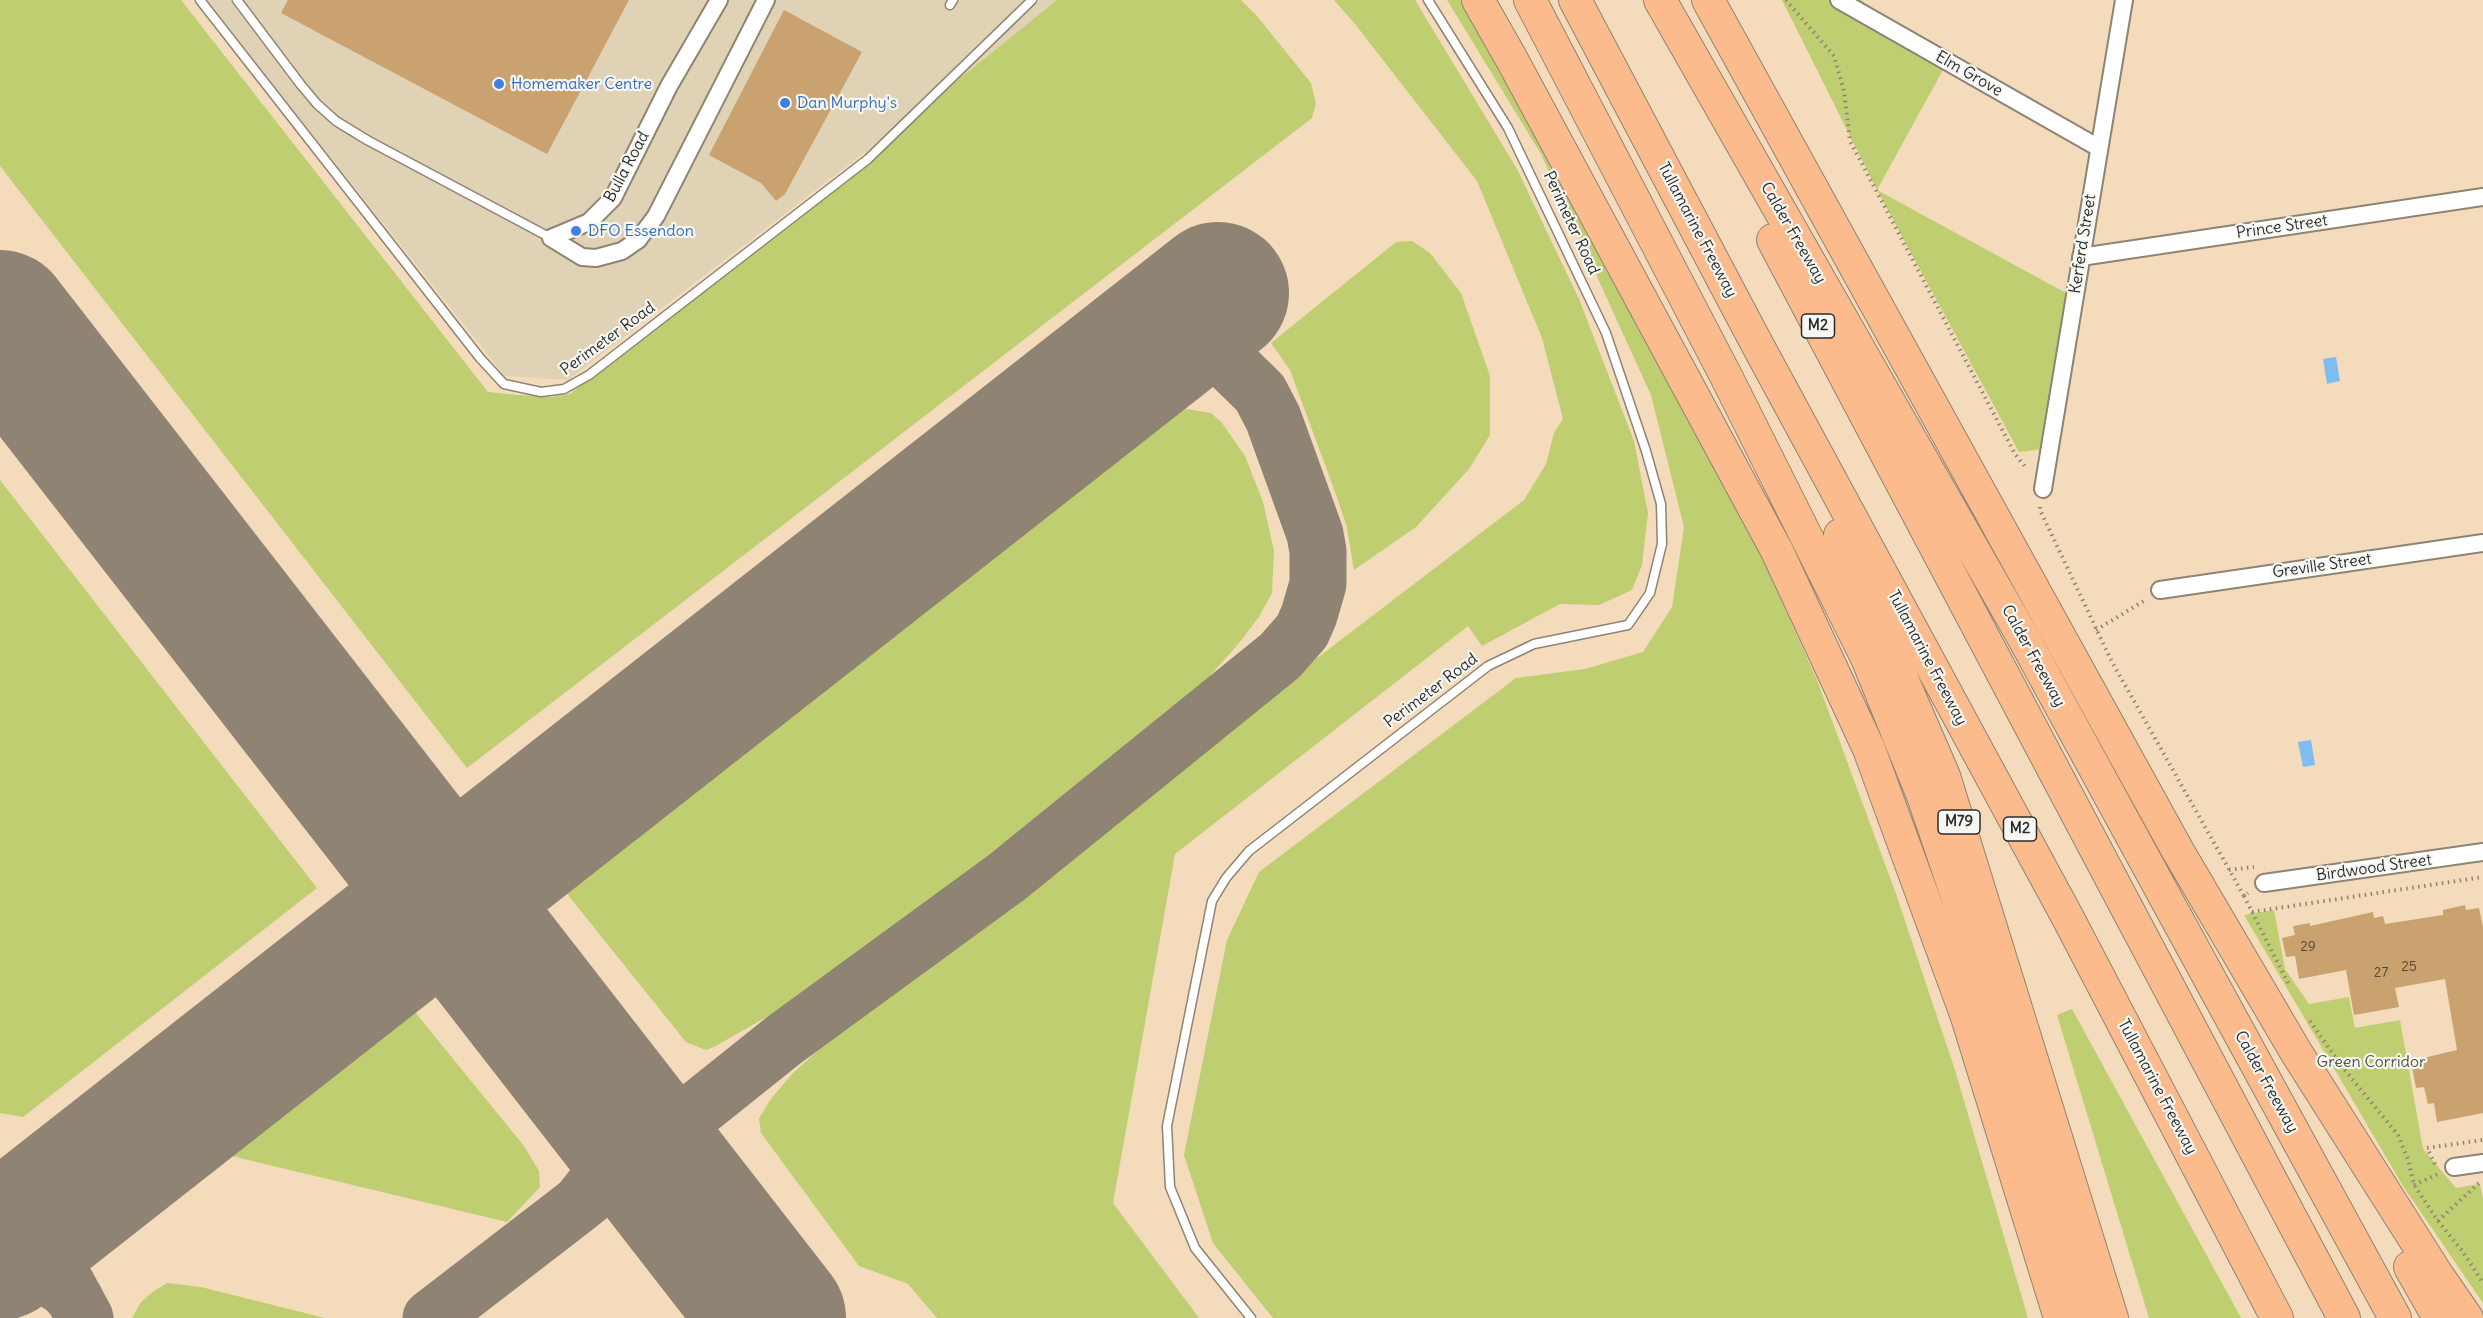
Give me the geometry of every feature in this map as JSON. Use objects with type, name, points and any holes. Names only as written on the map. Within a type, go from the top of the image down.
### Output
[{"type":"highway","points":[[1478,0],[1700,404],[1777,551],[1869,749],[1967,1017],[2060,1318]]},
{"type":"highway","points":[[1514,0],[1612,208],[1700,404]]},
{"type":"highway","points":[[1530,0],[1727,378],[1867,658],[1923,796],[1970,934],[2085,1318]]},
{"type":"highway","name":"Tullamarine Freeway","points":[[1575,0],[1757,344],[2068,918],[2277,1318]]},
{"type":"highway","name":"M2","points":[[1646,0],[2344,1318]]},
{"type":"highway","name":"Calder Freeway","points":[[1660,0],[2022,635],[2395,1318]]},
{"type":"highway","points":[[1708,0],[2178,851],[2309,1044],[2438,1276],[2467,1318]]},
{"type":"highway","points":[[1727,0],[1889,328]]},
{"type":"highway","name":"M79","points":[[1757,344],[1944,776],[2112,1318]]},
{"type":"highway","points":[[2309,1044],[2439,1318]]},
{"type":"street","name":"Bulla Road","points":[[551,238],[589,222],[613,198],[669,87],[718,0]]},
{"type":"street","points":[[551,238],[582,257],[596,258],[622,250],[638,240],[656,216],[766,0]]},
{"type":"street","name":"Elm Grove","points":[[1839,0],[2099,148]]},
{"type":"street","name":"Kerferd Street","points":[[2043,489],[2124,0]]},
{"type":"street","name":"Prince Street","points":[[2081,257],[2483,197]]},
{"type":"street","name":"Greville Street","points":[[2160,590],[2483,543]]},
{"type":"street","name":"Birdwood Street","points":[[2264,883],[2483,852]]},
{"type":"street","points":[[2454,1167],[2483,1163]]},
{"type":"lane","name":"Perimeter Road","points":[[200,0],[480,358],[504,384],[542,392],[564,389],[590,375],[867,159],[1032,0]]},
{"type":"lane","points":[[237,0],[301,85],[336,121],[551,238]]},
{"type":"lane","name":"Perimeter Road","points":[[1251,1318],[1195,1248],[1170,1187],[1167,1126],[1212,902],[1226,878],[1249,851],[1488,666],[1534,644],[1628,625],[1650,593],[1662,544],[1661,504],[1606,333],[1509,128],[1428,0]]},
{"type":"path","points":[[1786,0],[1834,56],[1844,91],[1850,141],[2015,454],[2043,489],[2040,510],[2096,630],[2244,896],[2280,968]]},
{"type":"path","points":[[2096,630],[2160,590]]},
{"type":"path","points":[[2252,912],[2483,877]]},
{"type":"path","points":[[2244,896],[2264,883]]},
{"type":"path","points":[[2309,1044],[2361,1091],[2398,1135],[2408,1159],[2414,1185],[2483,1283]]},
{"type":"path","points":[[2414,1185],[2454,1167]]},
{"type":"path","points":[[2438,1221],[2471,1189],[2483,1183]]},
{"type":"shaded area","name":"DFO Essendon","points":[[205,0],[1057,0],[950,87],[568,380],[505,376]]},
{"type":"green space","points":[[0,0],[181,0],[488,392],[517,395],[551,397],[570,394],[1057,0],[1241,0],[1257,16],[1311,83],[1316,104],[1312,118],[467,768],[0,166]]},
{"type":"green space","points":[[1334,0],[1415,0],[1517,169],[1579,299],[1634,441],[1648,513],[1642,565],[1632,590],[1599,605],[1560,604],[1482,646],[1468,626],[1175,854],[1113,1203],[1199,1318],[937,1318],[908,1284],[859,1266],[761,1133],[759,1119],[770,1100],[792,1074],[827,1042],[946,953],[1253,707],[1524,500],[1546,464],[1554,433],[1563,419],[1542,338],[1477,181]]},
{"type":"green space","points":[[1447,0],[1465,0],[1725,475],[1817,680],[1896,894],[1955,1070],[2028,1318],[1273,1318],[1213,1243],[1184,1155],[1227,940],[1259,872],[1516,678],[1585,669],[1643,652],[1672,607],[1684,527],[1651,395],[1541,154]]},
{"type":"green space","points":[[1782,0],[1861,0],[1944,68],[1877,190]]},
{"type":"green space","points":[[1877,190],[2066,293],[2043,449],[2019,452]]},
{"type":"green space","points":[[1412,241],[1430,253],[1461,293],[1490,376],[1490,435],[1469,469],[1416,527],[1354,570],[1347,528],[1338,500],[1290,370],[1271,343],[1396,242]]},
{"type":"green space","points":[[1187,409],[1211,413],[1222,423],[1245,456],[1263,502],[1274,551],[1272,593],[1259,617],[1239,643],[1200,687],[1059,801],[961,878],[784,1007],[706,1050],[686,1042],[560,885],[611,842],[1175,413]]},
{"type":"green space","points":[[0,480],[317,888],[23,1117],[0,1113]]},
{"type":"green space","name":"Green Corridor","points":[[2274,910],[2285,969],[2309,1004],[2349,997],[2355,1028],[2400,1020],[2423,1149],[2456,1188],[2480,1184],[2483,1199],[2483,1303],[2403,1186],[2244,915]]},
{"type":"green space","points":[[410,1006],[524,1146],[539,1171],[540,1187],[507,1222],[215,1152]]},
{"type":"green space","points":[[2072,1009],[2241,1318],[2149,1318],[2057,1015]]},
{"type":"green space","points":[[167,1283],[201,1287],[325,1318],[132,1318],[141,1302]]},
{"type":"water","points":[[2336,357],[2340,381],[2327,384],[2323,359]]},
{"type":"water","points":[[2311,740],[2315,765],[2303,767],[2298,742]]},
{"type":"building","name":"Homemaker Centre","points":[[288,0],[629,0],[547,154],[281,13]]},
{"type":"building","name":"Dan Murphy's","points":[[784,10],[862,52],[785,194],[776,201],[761,183],[709,155]]},
{"type":"building","points":[[2465,905],[2466,910],[2479,908],[2483,927],[2483,1113],[2437,1122],[2434,1103],[2428,1104],[2424,1087],[2416,1088],[2411,1061],[2457,1050],[2445,979],[2395,988],[2399,1007],[2354,1015],[2346,970],[2299,979],[2295,956],[2286,957],[2282,938],[2295,935],[2293,926],[2310,923],[2310,926],[2373,912],[2374,918],[2383,916],[2385,924],[2443,915],[2443,910]]},
{"type":"taxiway","points":[[431,1318],[574,1208],[784,1040],[1007,877],[1280,656],[1302,631],[1318,584],[1318,551],[1315,534],[1273,418],[1260,393],[1220,354],[1201,347],[1174,346],[1154,350],[1088,395]]},
{"type":"taxiway","points":[[582,1201],[597,1182],[607,1150],[607,1114],[598,1089]]},
{"type":"taxiway","points":[[33,1223],[85,1318]]},
{"type":"taxiway","points":[[0,1263],[41,1273],[65,1288],[75,1299]]},
{"type":"runway","points":[[0,1249],[1218,293]]},
{"type":"runway","points":[[0,321],[775,1318]]},
{"type":"place","name":"Homemaker Centre","points":[[499,84]]},
{"type":"place","name":"Dan Murphy's","points":[[785,103]]},
{"type":"place","name":"DFO Essendon","points":[[576,231]]}]
